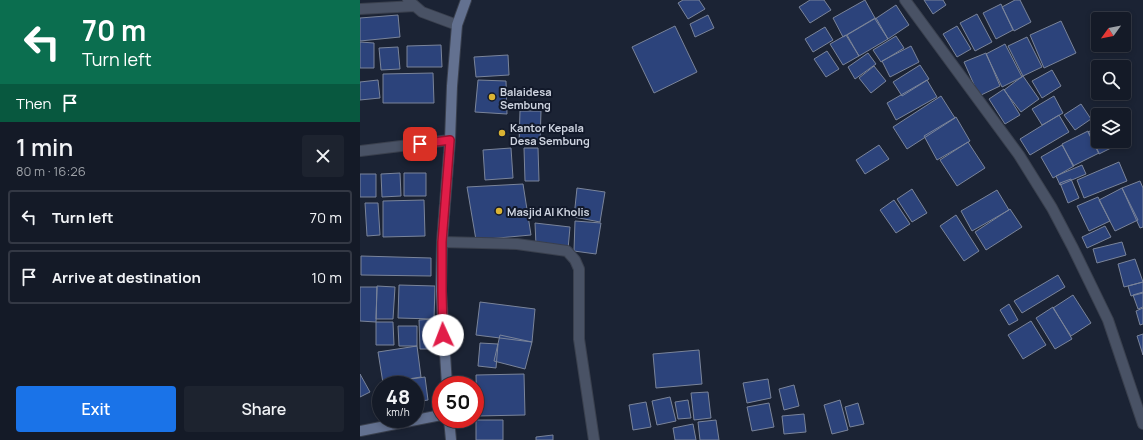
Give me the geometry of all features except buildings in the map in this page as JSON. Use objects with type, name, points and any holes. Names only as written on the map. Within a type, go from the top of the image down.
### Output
[{"type":"main road","points":[[446,376],[442,291],[442,242],[457,25],[466,0]]},
{"type":"main road","points":[[360,431],[432,417]]},
{"type":"main road","points":[[450,428],[451,440]]},
{"type":"street","points":[[905,0],[1018,155],[1052,208],[1108,320],[1143,424]]},
{"type":"street","points":[[360,9],[411,3],[422,12],[457,25]]},
{"type":"street","points":[[360,151],[450,140]]},
{"type":"street","points":[[442,242],[517,244],[567,251],[575,260],[579,269],[578,339],[594,440]]},
{"type":"place","name":"Balaidesa Sembung","points":[[492,97]]},
{"type":"place","name":"Kantor Kepala Desa Sembung","points":[[502,133]]},
{"type":"place","name":"Masjid Al Kholis","points":[[499,211]]},
{"type":"route","points":[[420,144],[450,140],[442,242],[443,335]]}]
